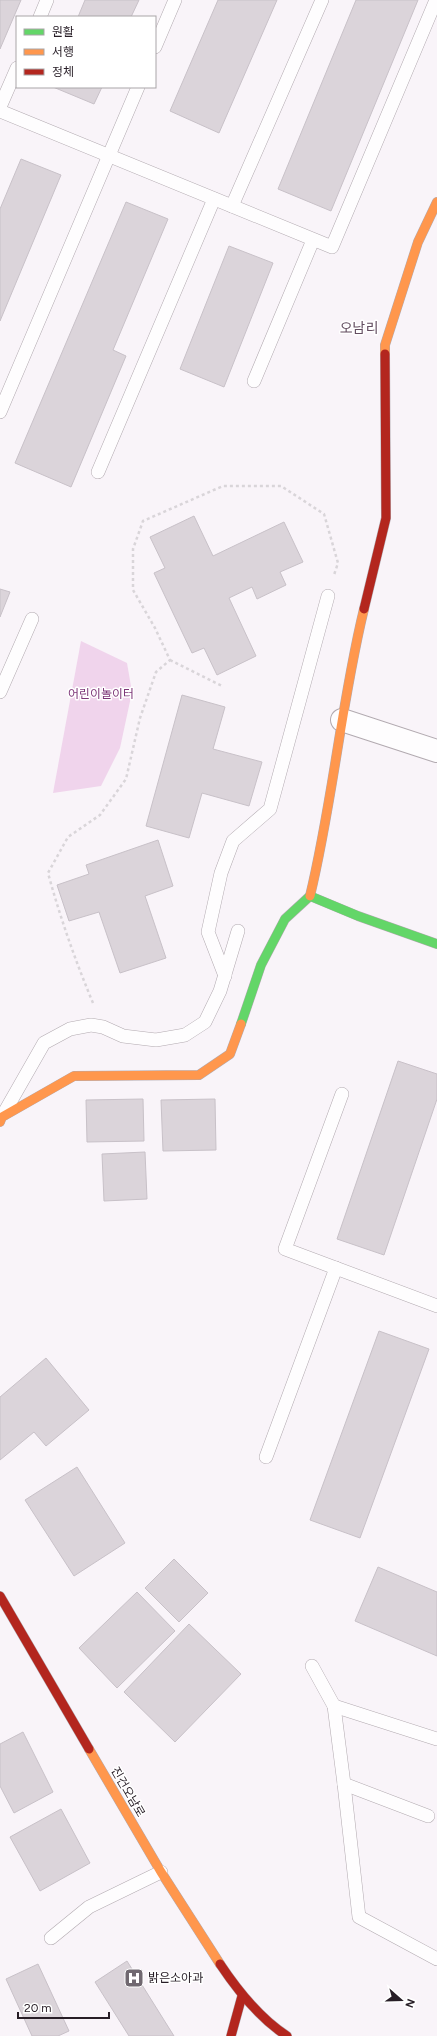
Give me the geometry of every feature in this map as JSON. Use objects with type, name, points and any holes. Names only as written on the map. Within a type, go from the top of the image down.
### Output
[{"type":"street","points":[[1,1119],[74,1076],[199,1075],[230,1054],[261,966],[285,919],[310,896],[322,848],[354,651],[386,518],[384,345],[418,242],[437,202]]},
{"type":"street","points":[[342,720],[437,751]]},
{"type":"street","points":[[310,896],[358,916],[437,944]]},
{"type":"street","name":"진건오남로","points":[[0,1596],[161,1872],[242,1996],[279,2031],[287,2036]]},
{"type":"street","points":[[231,2036],[242,1996]]},
{"type":"lane","points":[[40,16],[47,0]]},
{"type":"lane","points":[[156,45],[175,0]]},
{"type":"lane","points":[[232,206],[322,0]]},
{"type":"lane","points":[[0,111],[332,247],[436,0]]},
{"type":"lane","points":[[0,107],[16,70]]},
{"type":"lane","points":[[0,412],[138,88]]},
{"type":"lane","points":[[98,472],[214,199]]},
{"type":"lane","points":[[254,381],[313,240]]},
{"type":"lane","points":[[225,976],[208,932],[221,873],[233,842],[270,809],[328,596]]},
{"type":"lane","points":[[0,692],[32,618]]},
{"type":"lane","points":[[1,1119],[44,1043],[70,1029],[91,1025],[103,1027],[123,1036],[156,1040],[185,1035],[205,1022],[220,991],[238,931]]},
{"type":"lane","points":[[342,1094],[285,1249],[437,1306]]},
{"type":"lane","points":[[266,1457],[336,1268]]},
{"type":"lane","points":[[312,1666],[334,1706],[359,1917],[437,1959]]},
{"type":"lane","points":[[334,1706],[437,1739]]},
{"type":"lane","points":[[344,1784],[428,1816]]},
{"type":"lane","points":[[51,1938],[90,1907],[161,1872]]},
{"type":"path","points":[[222,686],[170,660],[155,628],[133,590],[134,549],[143,521],[223,486],[281,486],[324,514],[338,563],[328,596]]},
{"type":"path","points":[[103,1027],[79,970],[55,900],[48,873],[68,837],[100,814],[126,779],[140,718],[156,672],[170,660]]},
{"type":"green space","name":"어린이놀이터","points":[[81,641],[127,663],[132,692],[120,748],[101,786],[53,793]]},
{"type":"building","points":[[0,0],[21,0],[0,49]]},
{"type":"building","points":[[85,0],[139,0],[131,16],[78,16]]},
{"type":"building","points":[[218,0],[277,0],[219,133],[170,111]]},
{"type":"building","points":[[356,0],[418,0],[331,211],[278,189]]},
{"type":"building","points":[[55,88],[102,88],[94,104]]},
{"type":"building","points":[[21,159],[61,175],[0,321],[0,209]]},
{"type":"building","points":[[126,202],[168,219],[113,350],[126,356],[71,487],[15,463]]},
{"type":"building","points":[[229,246],[273,263],[224,387],[180,369]]},
{"type":"building","points":[[194,516],[213,556],[284,522],[303,562],[280,572],[286,585],[257,599],[252,587],[229,598],[256,656],[217,675],[204,648],[192,653],[154,573],[165,568],[150,537]]},
{"type":"building","points":[[0,589],[10,592],[0,617]]},
{"type":"building","points":[[182,695],[225,707],[213,749],[262,762],[249,806],[202,793],[189,838],[146,826]]},
{"type":"building","points":[[158,840],[173,886],[145,896],[166,958],[120,973],[99,912],[69,921],[57,885],[89,874],[86,865]]},
{"type":"building","points":[[398,1061],[437,1074],[437,1099],[384,1255],[337,1239]]},
{"type":"building","points":[[143,1099],[144,1141],[87,1142],[86,1100]]},
{"type":"building","points":[[215,1099],[216,1150],[163,1151],[161,1100]]},
{"type":"building","points":[[145,1152],[147,1199],[104,1201],[102,1154]]},
{"type":"building","points":[[379,1331],[429,1349],[360,1538],[310,1520]]},
{"type":"building","points":[[46,1358],[89,1410],[46,1446],[34,1432],[0,1460],[0,1397]]},
{"type":"building","points":[[77,1467],[125,1543],[74,1576],[25,1500]]},
{"type":"building","points":[[174,1559],[208,1593],[179,1622],[145,1588]]},
{"type":"building","points":[[378,1567],[437,1592],[437,1656],[355,1621]]},
{"type":"building","points":[[137,1592],[175,1631],[117,1688],[79,1648]]},
{"type":"building","points":[[189,1624],[241,1674],[175,1742],[124,1692]]},
{"type":"building","points":[[23,1732],[53,1792],[14,1813],[0,1786],[0,1744]]},
{"type":"building","points":[[61,1809],[90,1863],[40,1891],[10,1837]]},
{"type":"building","points":[[127,1961],[174,2036],[129,2036],[95,1982]]},
{"type":"building","points":[[38,1964],[69,2031],[58,2036],[32,2036],[6,1979]]},
{"type":"traffic: fast","points":[[241,1024],[261,965],[285,919],[310,896],[358,916],[437,944]]},
{"type":"traffic: slow","points":[[385,354],[385,345],[418,242],[437,202]]},
{"type":"traffic: slow","points":[[310,896],[325,824],[349,680],[364,609]]},
{"type":"traffic: slow","points":[[0,1122],[2,1117],[74,1076],[199,1075],[230,1054],[241,1024]]},
{"type":"traffic: slow","points":[[89,1749],[161,1872],[220,1964]]},
{"type":"traffic: jam","points":[[364,609],[386,518],[385,354]]},
{"type":"traffic: jam","points":[[0,1596],[89,1749]]},
{"type":"traffic: jam","points":[[220,1964],[234,1984],[258,2012],[287,2036]]},
{"type":"traffic: jam","points":[[231,2036],[242,1996]]},
{"type":"place","name":"밝은소아과","points":[[134,1978]]},
{"type":"district","name":"오남리","points":[[359,328]]}]
